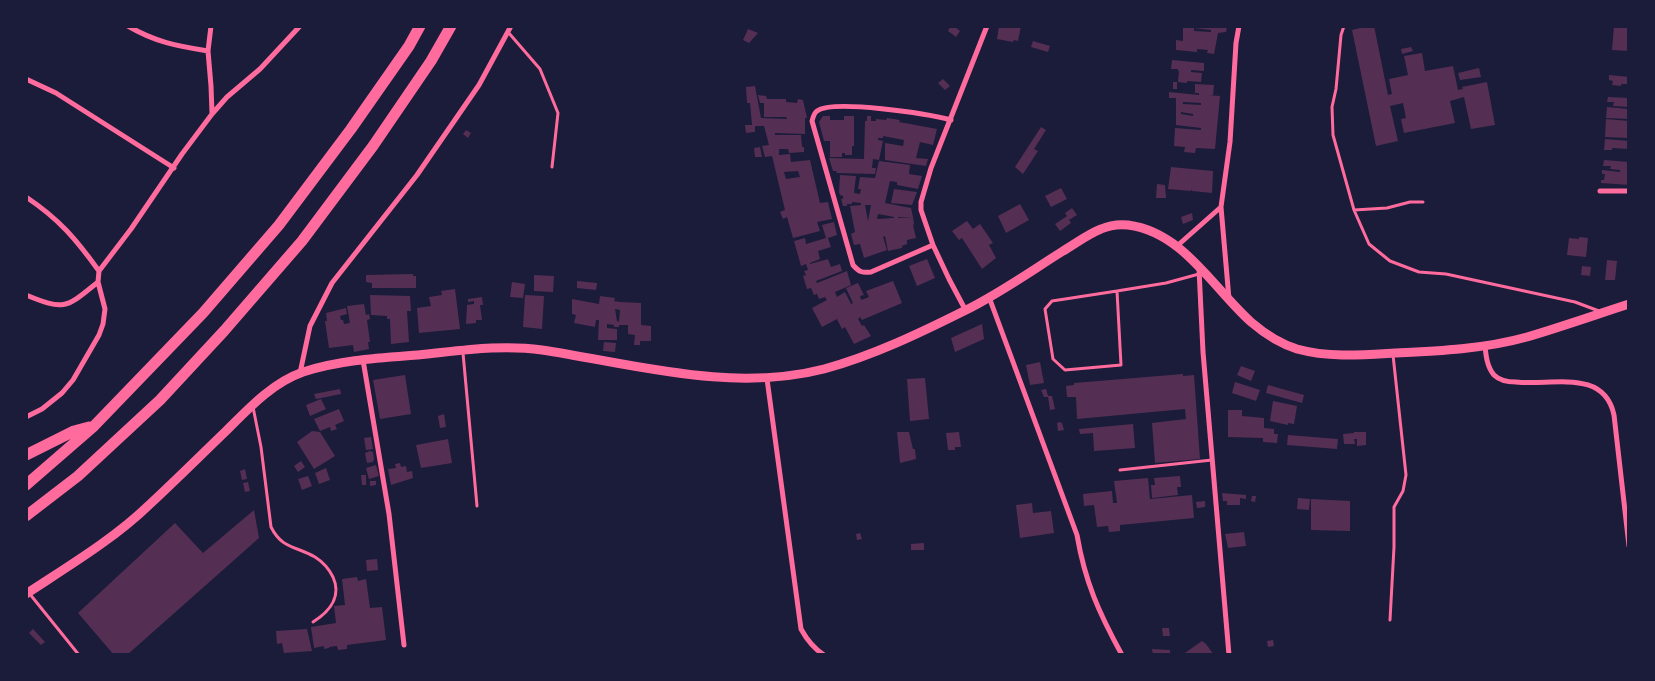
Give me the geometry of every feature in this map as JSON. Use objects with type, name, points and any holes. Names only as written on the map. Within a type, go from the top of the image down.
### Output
[{"type":"highway","points":[[26,485],[94,426],[204,313],[279,225],[351,129],[409,46],[420,26]]},
{"type":"highway","points":[[26,516],[78,476],[160,400],[283,264],[373,146],[431,61],[451,26]]},
{"type":"highway","points":[[26,455],[74,431],[94,426]]},
{"type":"main road","points":[[27,593],[73,564],[146,509],[253,404],[275,386],[300,374],[333,364],[493,347],[538,350],[631,367],[686,374],[767,379],[823,369],[868,355],[966,311],[1098,230],[1124,224],[1147,230],[1177,246],[1254,324],[1272,337],[1292,347],[1313,352],[1346,356],[1485,346],[1525,338],[1629,304]]},
{"type":"street","points":[[128,26],[146,37],[171,45],[208,51]]},
{"type":"street","points":[[211,26],[208,51],[212,114]]},
{"type":"street","points":[[26,417],[42,409],[62,393],[73,380],[92,349],[103,324],[105,309],[98,282],[99,271],[212,114],[227,97],[260,69],[300,26]]},
{"type":"street","points":[[300,374],[310,326],[332,283],[417,175],[479,85],[511,26]]},
{"type":"street","points":[[966,311],[933,245],[921,210],[921,202],[932,168],[987,26]]},
{"type":"street","points":[[1229,300],[1221,207],[1230,142],[1236,43],[1239,26]]},
{"type":"street","points":[[26,79],[56,93],[174,168]]},
{"type":"street","points":[[933,245],[871,272],[863,273],[858,271],[853,265],[812,121],[815,112],[829,106],[875,108],[951,120]]},
{"type":"street","points":[[1600,191],[1629,191]]},
{"type":"street","points":[[26,196],[46,210],[68,230],[99,271]]},
{"type":"street","points":[[1177,246],[1221,207]]},
{"type":"street","points":[[1199,270],[1203,352],[1229,655]]},
{"type":"street","points":[[26,295],[60,306],[69,304],[98,282]]},
{"type":"street","points":[[989,297],[1077,535],[1085,574],[1094,598],[1122,655]]},
{"type":"street","points":[[1485,346],[1487,363],[1495,376],[1504,381],[1528,384],[1561,383],[1592,385],[1606,395],[1612,403],[1629,546]]},
{"type":"street","points":[[363,360],[389,514],[404,645]]},
{"type":"street","points":[[767,379],[801,629],[807,640],[824,655]]},
{"type":"lane","points":[[1344,26],[1341,35],[1332,123],[1333,135],[1354,210],[1369,244],[1390,261],[1418,272],[1446,274],[1575,302],[1602,313]]},
{"type":"lane","points":[[508,32],[540,69],[558,113],[552,167]]},
{"type":"lane","points":[[1354,210],[1386,208],[1410,202],[1423,202]]},
{"type":"lane","points":[[1117,290],[1121,365],[1065,370],[1053,359],[1045,309],[1052,301],[1117,290],[1166,283],[1199,270]]},
{"type":"lane","points":[[463,350],[477,506]]},
{"type":"lane","points":[[1390,620],[1394,507],[1403,491],[1406,475],[1393,354]]},
{"type":"lane","points":[[253,404],[261,447],[271,527],[276,537],[285,544],[315,557],[328,568],[335,583],[337,594],[332,605],[325,615],[313,622]]},
{"type":"lane","points":[[1120,470],[1212,460]]},
{"type":"lane","points":[[27,593],[79,655]]},
{"type":"building","points":[[951,26],[960,31],[956,37],[948,31]]},
{"type":"building","points":[[999,26],[1021,26],[1018,41],[997,39]]},
{"type":"building","points":[[1183,26],[1227,26],[1226,32],[1218,33],[1214,54],[1207,53],[1208,50],[1197,49],[1197,52],[1176,50],[1176,40],[1183,41]],"holes":[[[1194,28],[1211,30],[1211,32],[1194,31]]]},
{"type":"building","points":[[1374,26],[1388,95],[1392,94],[1389,79],[1408,75],[1404,56],[1422,53],[1425,71],[1453,66],[1458,90],[1463,89],[1462,87],[1487,82],[1495,125],[1471,129],[1464,97],[1450,101],[1455,123],[1404,133],[1401,119],[1406,118],[1403,103],[1390,106],[1398,141],[1376,146],[1352,30]]},
{"type":"building","points":[[1614,26],[1629,26],[1629,51],[1612,50]]},
{"type":"building","points":[[748,29],[758,33],[749,43],[743,40]]},
{"type":"building","points":[[1033,41],[1050,46],[1048,52],[1031,47]]},
{"type":"building","points":[[1411,47],[1413,51],[1402,54],[1401,49]]},
{"type":"building","points":[[1172,60],[1204,63],[1204,71],[1191,70],[1191,72],[1202,73],[1201,82],[1178,82],[1179,71],[1178,69],[1171,69]]},
{"type":"building","points":[[1479,68],[1481,77],[1460,80],[1458,73]]},
{"type":"building","points":[[1609,75],[1629,77],[1629,84],[1621,84],[1621,86],[1612,85],[1613,81],[1609,80]]},
{"type":"building","points":[[943,79],[950,86],[945,90],[938,83]]},
{"type":"building","points":[[1173,82],[1177,82],[1177,89],[1173,89]]},
{"type":"building","points":[[1195,84],[1214,85],[1213,95],[1208,95],[1220,96],[1215,149],[1196,148],[1195,153],[1184,152],[1185,147],[1174,146],[1175,128],[1201,130],[1201,128],[1176,125],[1176,98],[1169,98],[1169,92],[1199,95],[1199,93],[1195,93]],"holes":[[[1183,102],[1201,103],[1201,105],[1183,104]],[[1181,112],[1193,114],[1193,116],[1181,114]]]},
{"type":"building","points":[[755,86],[761,118],[787,119],[786,117],[764,117],[764,103],[760,103],[758,95],[766,96],[767,99],[786,99],[786,102],[797,103],[798,99],[803,100],[807,118],[805,118],[805,134],[775,133],[775,135],[801,135],[804,152],[789,153],[788,149],[779,149],[779,155],[790,154],[791,162],[810,160],[820,203],[828,202],[832,219],[817,222],[820,231],[793,238],[787,217],[783,219],[780,212],[785,210],[772,156],[765,157],[762,146],[769,145],[764,126],[755,126],[755,132],[746,133],[745,125],[752,125],[750,103],[747,103],[746,87]],"holes":[[[798,171],[800,177],[786,179],[784,172]]]},
{"type":"building","points":[[1608,97],[1629,98],[1629,107],[1613,106],[1614,102],[1607,102]]},
{"type":"building","points":[[1607,107],[1629,109],[1629,119],[1606,118]]},
{"type":"building","points":[[823,116],[830,116],[830,120],[844,120],[844,116],[854,116],[854,146],[852,146],[852,155],[842,153],[842,157],[830,157],[830,141],[824,141],[819,122]]},
{"type":"building","points":[[867,116],[871,116],[871,121],[876,121],[876,119],[886,120],[887,118],[937,129],[933,145],[920,142],[916,158],[928,159],[926,166],[885,160],[885,143],[903,146],[904,140],[883,136],[883,138],[878,138],[878,140],[883,141],[879,160],[873,159],[872,168],[876,168],[875,174],[836,173],[837,171],[833,171],[829,158],[864,159],[865,121],[867,121]]},
{"type":"building","points":[[1606,119],[1629,121],[1629,138],[1605,137]]},
{"type":"building","points":[[1041,127],[1046,130],[1034,149],[1038,151],[1023,174],[1015,167]]},
{"type":"building","points":[[466,130],[471,133],[468,138],[463,134]]},
{"type":"building","points":[[1605,139],[1629,141],[1629,149],[1612,148],[1612,150],[1604,150]]},
{"type":"building","points":[[760,147],[762,157],[755,157],[754,148]]},
{"type":"building","points":[[1604,160],[1629,162],[1629,185],[1601,183],[1601,180],[1604,180],[1605,174],[1602,174],[1602,170],[1620,172],[1620,170],[1610,169],[1611,166],[1603,166]]},
{"type":"building","points":[[879,161],[910,165],[909,174],[922,176],[918,189],[897,185],[897,182],[890,181],[885,203],[911,208],[913,217],[914,224],[913,225],[916,238],[907,240],[907,244],[902,246],[902,248],[888,251],[885,236],[883,237],[887,250],[864,258],[860,244],[854,245],[851,234],[855,232],[850,206],[861,205],[861,203],[852,202],[852,204],[843,206],[841,199],[843,199],[843,196],[839,192],[840,175],[856,176],[854,193],[860,194],[861,189],[858,189],[860,177],[875,178]],"holes":[[[865,205],[871,205],[868,221]],[[878,214],[894,217],[894,218],[877,219]]]},
{"type":"building","points":[[1171,167],[1213,171],[1212,193],[1192,191],[1191,189],[1191,191],[1168,189]]},
{"type":"building","points":[[1157,184],[1165,185],[1166,198],[1156,198]]},
{"type":"building","points":[[1061,188],[1067,199],[1051,207],[1045,196]]},
{"type":"building","points":[[894,189],[917,192],[912,205],[891,203]]},
{"type":"building","points":[[1020,204],[1029,220],[1006,233],[998,216]]},
{"type":"building","points":[[1072,208],[1077,215],[1069,220],[1071,223],[1060,231],[1055,224],[1067,216],[1065,213]]},
{"type":"building","points":[[1192,213],[1193,220],[1183,224],[1181,217]]},
{"type":"building","points":[[967,221],[973,229],[980,224],[993,243],[989,245],[996,258],[982,269],[962,238],[959,240],[952,231]]},
{"type":"building","points":[[834,222],[837,235],[828,238],[831,247],[818,251],[820,259],[810,264],[828,259],[831,267],[840,264],[842,271],[816,281],[817,283],[847,271],[851,285],[835,292],[837,297],[845,292],[851,304],[853,303],[846,288],[858,283],[864,295],[860,296],[861,300],[869,297],[866,291],[893,281],[902,303],[862,320],[860,317],[858,319],[862,326],[864,325],[871,336],[854,344],[845,327],[842,329],[837,319],[822,327],[812,308],[827,300],[825,297],[819,299],[817,294],[814,295],[811,288],[807,289],[803,276],[806,275],[804,271],[808,270],[806,264],[801,266],[794,241],[805,238],[806,244],[826,238],[822,225]]},
{"type":"building","points":[[1579,237],[1588,238],[1586,257],[1567,255],[1569,238],[1579,239]]},
{"type":"building","points":[[927,259],[935,278],[917,286],[909,266]]},
{"type":"building","points":[[1607,260],[1617,261],[1615,280],[1605,280]]},
{"type":"building","points":[[1582,266],[1591,267],[1590,276],[1581,275]]},
{"type":"building","points":[[413,274],[413,276],[416,276],[416,288],[372,288],[372,283],[366,282],[366,275]]},
{"type":"building","points":[[534,275],[554,276],[553,292],[534,291]]},
{"type":"building","points":[[577,281],[597,283],[596,290],[577,288]]},
{"type":"building","points":[[512,282],[525,284],[523,298],[510,297]]},
{"type":"building","points":[[455,289],[460,329],[419,333],[417,308],[431,306],[429,297],[442,295],[441,291]]},
{"type":"building","points":[[370,295],[410,296],[411,311],[407,311],[409,342],[391,344],[390,319],[387,319],[387,316],[371,315]]},
{"type":"building","points":[[525,295],[544,296],[542,329],[523,327]]},
{"type":"building","points":[[600,296],[615,298],[614,301],[641,303],[641,325],[651,326],[651,341],[640,341],[640,345],[634,345],[635,335],[628,334],[628,325],[614,327],[614,325],[607,324],[607,328],[617,329],[617,340],[598,340],[599,320],[596,320],[595,327],[574,323],[576,315],[572,314],[572,299],[599,304]],"holes":[[[615,309],[620,310],[619,322],[617,321]]]},
{"type":"building","points":[[482,297],[483,305],[480,305],[482,320],[466,324],[467,305],[474,304],[474,301],[468,302],[468,299]]},
{"type":"building","points":[[364,304],[366,315],[369,314],[370,319],[367,320],[369,349],[354,352],[353,345],[329,348],[325,321],[327,321],[326,313],[346,308],[347,314],[340,316],[341,320],[343,320],[344,324],[350,323],[347,306]]},
{"type":"building","points":[[982,324],[984,339],[955,352],[951,338]]},
{"type":"building","points":[[604,342],[616,343],[615,352],[603,351]]},
{"type":"building","points":[[1040,362],[1044,383],[1030,385],[1026,365]]},
{"type":"building","points":[[1241,366],[1255,371],[1251,381],[1237,375]]},
{"type":"building","points":[[1183,374],[1183,376],[1194,375],[1200,459],[1155,463],[1152,423],[1186,419],[1185,409],[1077,419],[1076,397],[1067,397],[1066,386],[1074,385],[1074,383]]},
{"type":"building","points":[[405,375],[411,414],[380,419],[373,380]]},
{"type":"building","points":[[925,378],[929,419],[910,421],[907,379]]},
{"type":"building","points":[[1235,382],[1260,390],[1256,401],[1232,393]]},
{"type":"building","points":[[1268,385],[1304,395],[1302,403],[1266,393]]},
{"type":"building","points":[[340,389],[341,394],[316,399],[314,394]]},
{"type":"building","points":[[1046,389],[1048,396],[1052,396],[1055,409],[1050,410],[1048,397],[1044,397],[1041,390]]},
{"type":"building","points":[[321,399],[326,409],[310,416],[306,405]]},
{"type":"building","points":[[1273,401],[1297,406],[1294,424],[1288,423],[1288,425],[1270,421]]},
{"type":"building","points":[[339,409],[344,421],[335,425],[337,429],[331,431],[330,427],[320,431],[314,419]]},
{"type":"building","points":[[1228,410],[1242,410],[1242,416],[1264,418],[1264,428],[1274,429],[1274,434],[1278,434],[1277,443],[1263,442],[1263,438],[1228,437]]},
{"type":"building","points":[[444,414],[446,427],[440,428],[438,416]]},
{"type":"building","points":[[1060,422],[1064,430],[1058,431],[1057,423]]},
{"type":"building","points":[[1133,424],[1135,448],[1094,451],[1093,433],[1080,434],[1079,429]]},
{"type":"building","points":[[312,431],[320,432],[335,456],[314,469],[297,442]]},
{"type":"building","points":[[897,432],[909,432],[913,449],[915,449],[916,459],[900,463]]},
{"type":"building","points":[[959,432],[961,447],[955,447],[955,450],[948,450],[946,433]]},
{"type":"building","points":[[1366,432],[1366,445],[1357,446],[1357,439],[1354,439],[1355,444],[1344,444],[1343,434]]},
{"type":"building","points":[[1288,435],[1338,439],[1337,449],[1287,445]]},
{"type":"building","points":[[371,437],[373,449],[366,450],[364,438]]},
{"type":"building","points":[[448,439],[452,463],[421,468],[416,445]]},
{"type":"building","points":[[373,452],[374,459],[373,462],[367,463],[365,453]]},
{"type":"building","points":[[301,461],[305,467],[298,472],[294,466]]},
{"type":"building","points":[[400,463],[401,467],[406,466],[407,472],[412,471],[413,478],[391,485],[388,469],[396,468],[395,464]]},
{"type":"building","points":[[376,465],[379,476],[369,479],[366,468]]},
{"type":"building","points":[[326,468],[330,480],[319,484],[315,473]]},
{"type":"building","points":[[245,469],[247,479],[242,480],[240,471]]},
{"type":"building","points":[[361,475],[366,475],[366,485],[362,485]]},
{"type":"building","points":[[308,476],[312,486],[302,490],[298,479]]},
{"type":"building","points":[[1180,476],[1181,487],[1177,487],[1178,495],[1152,498],[1151,485],[1155,485],[1154,478]]},
{"type":"building","points":[[1148,478],[1150,499],[1192,495],[1194,518],[1120,525],[1120,531],[1109,532],[1108,526],[1097,527],[1094,505],[1084,506],[1083,494],[1112,491],[1113,503],[1117,503],[1114,481]]},
{"type":"building","points":[[370,481],[376,481],[376,485],[370,486]]},
{"type":"building","points":[[248,482],[250,491],[245,492],[243,483]]},
{"type":"building","points":[[1222,493],[1246,495],[1246,499],[1240,498],[1240,505],[1227,505],[1227,501],[1223,501]]},
{"type":"building","points":[[1252,496],[1256,496],[1255,502],[1251,501]]},
{"type":"building","points":[[1298,498],[1310,499],[1309,510],[1297,509]]},
{"type":"building","points":[[1311,499],[1350,501],[1350,531],[1311,530]]},
{"type":"building","points":[[1205,501],[1205,507],[1197,508],[1196,502]]},
{"type":"building","points":[[1032,503],[1033,513],[1051,511],[1054,533],[1020,538],[1016,505]]},
{"type":"building","points":[[254,510],[259,538],[127,655],[114,655],[78,613],[175,523],[203,553]]},
{"type":"building","points":[[1244,532],[1246,546],[1228,548],[1225,534]]},
{"type":"building","points":[[860,533],[862,539],[857,540],[856,534]]},
{"type":"building","points":[[924,543],[924,550],[911,550],[911,544]]},
{"type":"building","points":[[377,559],[378,570],[367,571],[366,560]]},
{"type":"building","points":[[357,577],[358,581],[366,579],[370,608],[382,607],[386,640],[347,645],[347,649],[338,650],[337,646],[324,649],[324,646],[314,648],[311,627],[336,623],[334,606],[345,605],[342,579]]},
{"type":"building","points":[[1162,628],[1169,628],[1170,636],[1163,636]]},
{"type":"building","points":[[33,629],[45,642],[41,645],[29,633]]},
{"type":"building","points":[[307,629],[312,651],[284,653],[282,643],[277,644],[276,631]]},
{"type":"building","points":[[1273,640],[1274,646],[1268,647],[1267,641]]},
{"type":"building","points":[[1202,641],[1214,655],[1182,655]]},
{"type":"building","points":[[1152,649],[1170,650],[1170,655],[1153,655]]}]
